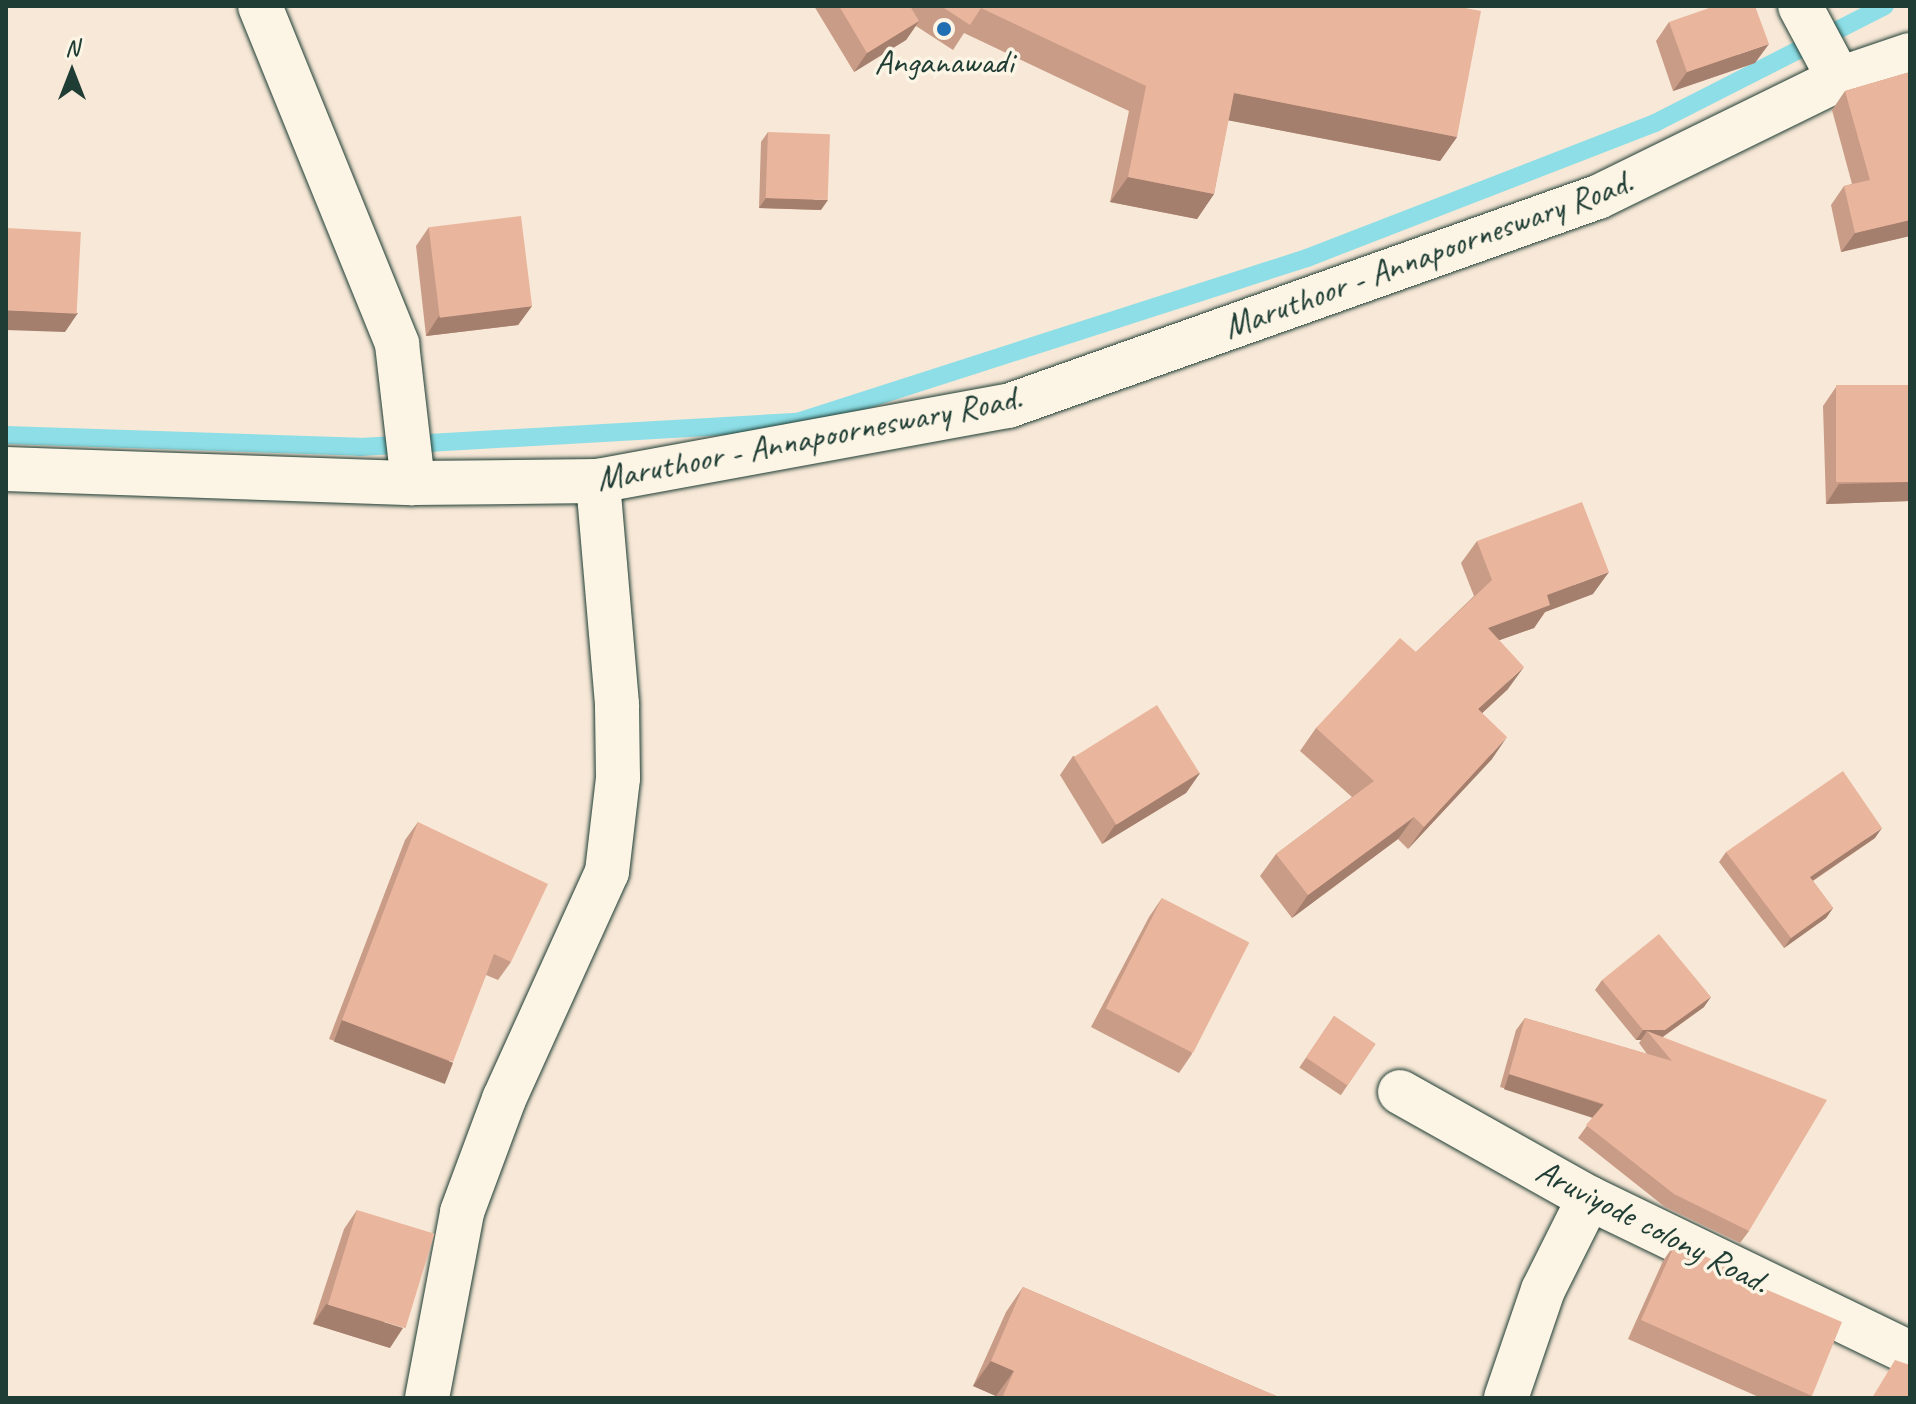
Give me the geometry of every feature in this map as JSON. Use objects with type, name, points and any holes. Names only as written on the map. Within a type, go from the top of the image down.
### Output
[{"type":"street","points":[[260,6],[397,344],[413,483]]},
{"type":"street","points":[[1800,6],[1839,79]]},
{"type":"street","name":"Maruthoor - Annapoorneswary Road.","points":[[6,469],[413,483],[598,481],[1008,406],[1598,197],[1839,79],[1910,55]]},
{"type":"street","points":[[427,1398],[462,1212],[504,1099],[607,872],[618,778],[617,704],[598,481]]},
{"type":"street","name":"Aruviyode colony Road.","points":[[1400,1092],[1589,1198],[1910,1353]]},
{"type":"street","points":[[1506,1398],[1543,1290],[1589,1198]]},
{"type":"building","points":[[839,6],[910,6],[919,21],[867,53]]},
{"type":"building","points":[[941,6],[1454,6],[1481,11],[1457,137],[1234,93],[1214,194],[1128,177],[1146,86],[981,8],[970,25]]},
{"type":"building","points":[[1715,6],[1755,6],[1769,44],[1687,72],[1669,22]]},
{"type":"building","points":[[1910,72],[1910,220],[1855,233],[1844,186],[1870,180],[1845,91]]},
{"type":"building","points":[[768,132],[830,134],[828,200],[766,198]]},
{"type":"building","points":[[521,216],[532,306],[440,318],[429,227]]},
{"type":"building","points":[[6,228],[81,232],[77,314],[6,310]]},
{"type":"building","points":[[1836,385],[1910,385],[1910,482],[1836,482]]},
{"type":"building","points":[[1582,502],[1609,572],[1547,595],[1550,605],[1488,628],[1524,667],[1478,709],[1507,737],[1424,827],[1414,817],[1308,895],[1276,854],[1374,781],[1316,728],[1400,638],[1416,652],[1492,580],[1477,541]]},
{"type":"building","points":[[1157,705],[1199,773],[1116,825],[1074,757]]},
{"type":"building","points":[[1843,771],[1882,828],[1810,877],[1833,908],[1791,938],[1726,852]]},
{"type":"building","points":[[418,822],[548,884],[511,962],[494,954],[453,1062],[342,1020]]},
{"type":"building","points":[[1162,898],[1249,942],[1193,1053],[1106,1008]]},
{"type":"building","points":[[1659,934],[1711,997],[1665,1030],[1643,1030],[1602,980]]},
{"type":"building","points":[[1334,1016],[1375,1044],[1347,1085],[1306,1057]]},
{"type":"building","points":[[1525,1018],[1672,1061],[1647,1031],[1827,1100],[1749,1231],[1674,1194],[1586,1125],[1604,1104],[1509,1074]]},
{"type":"building","points":[[357,1210],[434,1234],[406,1328],[328,1305]]},
{"type":"building","points":[[1676,1242],[1744,1275],[1742,1279],[1842,1322],[1812,1396],[1641,1320]]},
{"type":"building","points":[[1023,1287],[1281,1398],[1002,1398],[1014,1371],[991,1361]]},
{"type":"building","points":[[1895,1360],[1910,1365],[1910,1398],[1872,1398]]},
{"type":"waterway","points":[[6,435],[360,447],[797,422],[1307,258],[1655,123],[1885,6]]},
{"type":"place","name":"Anganawadi","points":[[944,29]]}]
